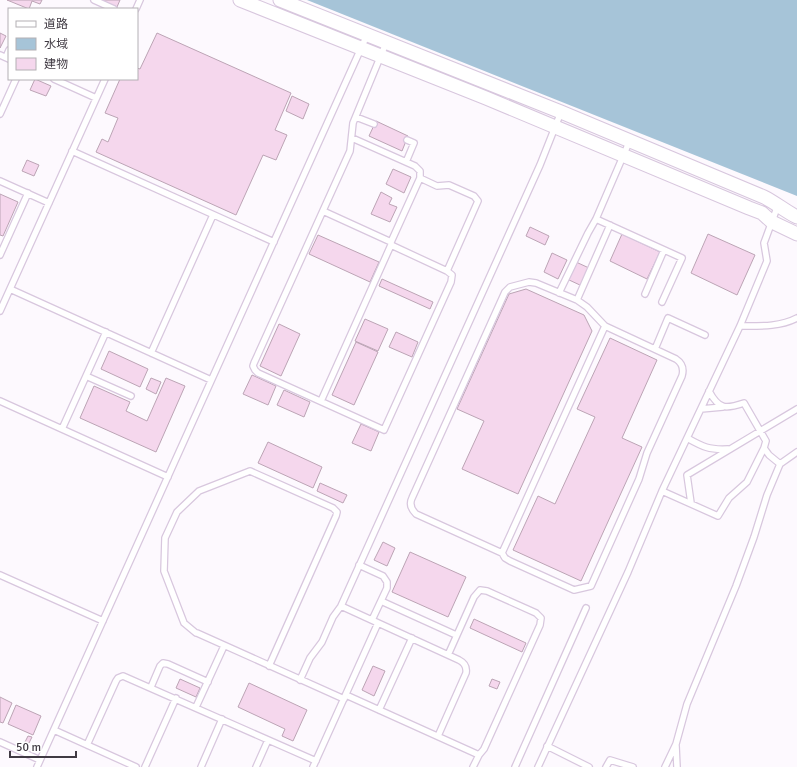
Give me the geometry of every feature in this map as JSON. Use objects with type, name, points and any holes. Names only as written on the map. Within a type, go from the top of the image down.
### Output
[{"type":"street","points":[[240,0],[486,98],[762,213],[772,222],[797,234]]},
{"type":"street","points":[[280,0],[630,140],[764,197],[788,213],[797,217]]},
{"type":"lane","points":[[94,0],[112,8]]},
{"type":"lane","points":[[37,767],[367,34]]},
{"type":"lane","points":[[323,211],[448,271],[452,275],[451,282],[384,430],[258,373],[254,370],[253,366],[350,151],[353,125],[356,116],[387,42]]},
{"type":"lane","points":[[0,114],[16,80]]},
{"type":"lane","points":[[56,80],[96,98]]},
{"type":"lane","points":[[0,311],[105,80]]},
{"type":"lane","points":[[300,680],[310,658],[322,642],[333,617],[341,606],[540,165],[561,112]]},
{"type":"lane","points":[[356,116],[374,124]]},
{"type":"lane","points":[[321,401],[420,178],[419,170],[415,166],[352,138]]},
{"type":"lane","points":[[406,162],[414,143],[407,140]]},
{"type":"lane","points":[[559,293],[596,219],[630,140]]},
{"type":"lane","points":[[72,151],[274,242]]},
{"type":"lane","points":[[420,178],[437,186],[449,185],[474,196],[478,201],[448,271]]},
{"type":"lane","points":[[0,181],[49,203]]},
{"type":"lane","points":[[0,255],[28,193]]},
{"type":"lane","points":[[538,767],[628,572],[662,491],[740,326],[767,261],[764,243],[778,205]]},
{"type":"lane","points":[[151,353],[213,215]]},
{"type":"lane","points":[[596,219],[682,258],[662,302]]},
{"type":"lane","points":[[578,300],[610,225]]},
{"type":"lane","points":[[644,294],[664,250]]},
{"type":"lane","points":[[532,282],[559,293],[578,300],[587,307],[605,326],[678,360],[682,364],[683,373],[647,452],[639,479],[591,586],[574,590],[510,561],[505,558],[502,553],[416,514],[412,508],[411,501],[506,290],[532,282]]},
{"type":"lane","points":[[10,289],[211,380]]},
{"type":"lane","points":[[654,349],[668,318],[705,335]]},
{"type":"lane","points":[[740,326],[770,326],[797,318]]},
{"type":"lane","points":[[502,553],[605,326]]},
{"type":"lane","points":[[62,430],[106,332]]},
{"type":"lane","points":[[86,376],[132,396]]},
{"type":"lane","points":[[709,391],[716,402],[722,407]]},
{"type":"lane","points":[[0,401],[168,477]]},
{"type":"lane","points":[[662,491],[718,516],[728,498],[747,482],[764,448],[766,441],[744,403],[730,408],[722,407],[701,409]]},
{"type":"lane","points":[[691,503],[687,475],[728,449],[797,409]]},
{"type":"lane","points":[[687,438],[700,446],[714,450],[728,449]]},
{"type":"lane","points":[[764,448],[769,455],[780,464]]},
{"type":"lane","points":[[665,767],[676,744],[687,704],[736,586],[767,496],[780,464],[797,452]]},
{"type":"lane","points":[[269,666],[337,512],[334,508],[252,471],[199,491],[177,512],[165,538],[164,570],[184,624],[196,633],[224,646],[300,680],[379,710],[479,755]]},
{"type":"lane","points":[[359,565],[383,576],[386,579],[387,586],[372,620]]},
{"type":"lane","points":[[0,575],[103,621]]},
{"type":"lane","points":[[448,655],[475,595],[482,590],[540,616],[540,625],[484,749],[473,767]]},
{"type":"lane","points":[[381,601],[456,635]]},
{"type":"lane","points":[[341,606],[463,662],[466,666],[466,671],[438,736]]},
{"type":"lane","points":[[515,767],[586,608]]},
{"type":"lane","points":[[87,745],[118,678],[126,676],[268,740],[314,764],[378,623]]},
{"type":"lane","points":[[379,710],[412,638]]},
{"type":"lane","points":[[196,707],[224,646]]},
{"type":"lane","points":[[151,687],[160,666],[163,663],[208,682]]},
{"type":"lane","points":[[145,767],[176,698]]},
{"type":"lane","points":[[201,767],[222,719]]},
{"type":"lane","points":[[54,730],[136,767]]},
{"type":"lane","points":[[256,767],[268,740]]},
{"type":"lane","points":[[0,742],[40,760]]},
{"type":"lane","points":[[676,744],[677,767]]},
{"type":"lane","points":[[547,746],[590,767]]},
{"type":"lane","points":[[606,767],[610,760],[633,767]]},
{"type":"water","points":[[307,0],[797,0],[797,196]]},
{"type":"building","points":[[7,0],[42,0],[40,4],[32,1],[29,8]]},
{"type":"building","points":[[100,0],[120,0],[117,7]]},
{"type":"building","points":[[0,33],[6,36],[0,48]]},
{"type":"building","points":[[157,33],[291,93],[275,130],[287,135],[276,160],[263,155],[236,215],[96,152],[102,139],[108,142],[118,118],[105,113],[120,80],[138,80],[138,68],[140,69]]},
{"type":"building","points":[[35,80],[51,86],[46,96],[30,90]]},
{"type":"building","points":[[292,96],[309,104],[303,119],[286,111]]},
{"type":"building","points":[[376,121],[408,136],[402,151],[369,136]]},
{"type":"building","points":[[27,160],[39,165],[34,176],[22,171]]},
{"type":"building","points":[[393,169],[411,177],[404,193],[386,184]]},
{"type":"building","points":[[381,192],[392,198],[389,204],[397,207],[390,222],[371,214]]},
{"type":"building","points":[[0,194],[18,202],[3,236],[0,235]]},
{"type":"building","points":[[530,227],[549,236],[545,245],[526,236]]},
{"type":"building","points":[[622,234],[660,252],[647,279],[610,261]]},
{"type":"building","points":[[708,234],[755,255],[737,295],[691,273]]},
{"type":"building","points":[[318,235],[379,262],[370,282],[309,254]]},
{"type":"building","points":[[552,253],[567,260],[558,279],[544,272]]},
{"type":"building","points":[[576,262],[589,268],[582,286],[567,279]]},
{"type":"building","points":[[382,279],[433,302],[430,309],[379,286]]},
{"type":"building","points":[[526,289],[584,315],[592,331],[518,494],[462,469],[484,421],[457,409],[509,294]]},
{"type":"building","points":[[365,319],[388,329],[378,351],[355,341]]},
{"type":"building","points":[[279,324],[300,334],[281,376],[260,366]]},
{"type":"building","points":[[396,332],[418,342],[412,357],[389,347]]},
{"type":"building","points":[[610,338],[657,360],[622,438],[642,447],[581,581],[513,550],[538,496],[555,504],[595,417],[577,409]]},
{"type":"building","points":[[356,342],[378,352],[354,405],[332,395]]},
{"type":"building","points":[[109,351],[148,369],[140,387],[101,369]]},
{"type":"building","points":[[252,375],[276,386],[268,405],[243,394]]},
{"type":"building","points":[[151,378],[161,382],[156,394],[146,389]]},
{"type":"building","points":[[166,378],[185,386],[156,452],[80,418],[94,386],[130,402],[126,411],[147,421]]},
{"type":"building","points":[[284,390],[310,402],[304,417],[277,405]]},
{"type":"building","points":[[361,424],[379,432],[371,451],[352,443]]},
{"type":"building","points":[[268,442],[322,467],[313,488],[258,463]]},
{"type":"building","points":[[320,483],[347,495],[343,503],[317,491]]},
{"type":"building","points":[[383,542],[395,548],[387,566],[374,560]]},
{"type":"building","points":[[410,552],[466,577],[448,617],[392,592]]},
{"type":"building","points":[[474,619],[526,643],[522,652],[470,628]]},
{"type":"building","points":[[373,666],[385,671],[374,696],[362,690]]},
{"type":"building","points":[[180,679],[200,688],[196,697],[176,688]]},
{"type":"building","points":[[492,679],[500,682],[497,689],[489,686]]},
{"type":"building","points":[[249,683],[307,710],[293,741],[282,736],[285,729],[238,707]]},
{"type":"building","points":[[0,697],[12,703],[3,723],[0,722]]},
{"type":"building","points":[[16,705],[41,716],[33,735],[8,724]]},
{"type":"building","points":[[28,736],[32,737],[29,743],[25,742]]}]
